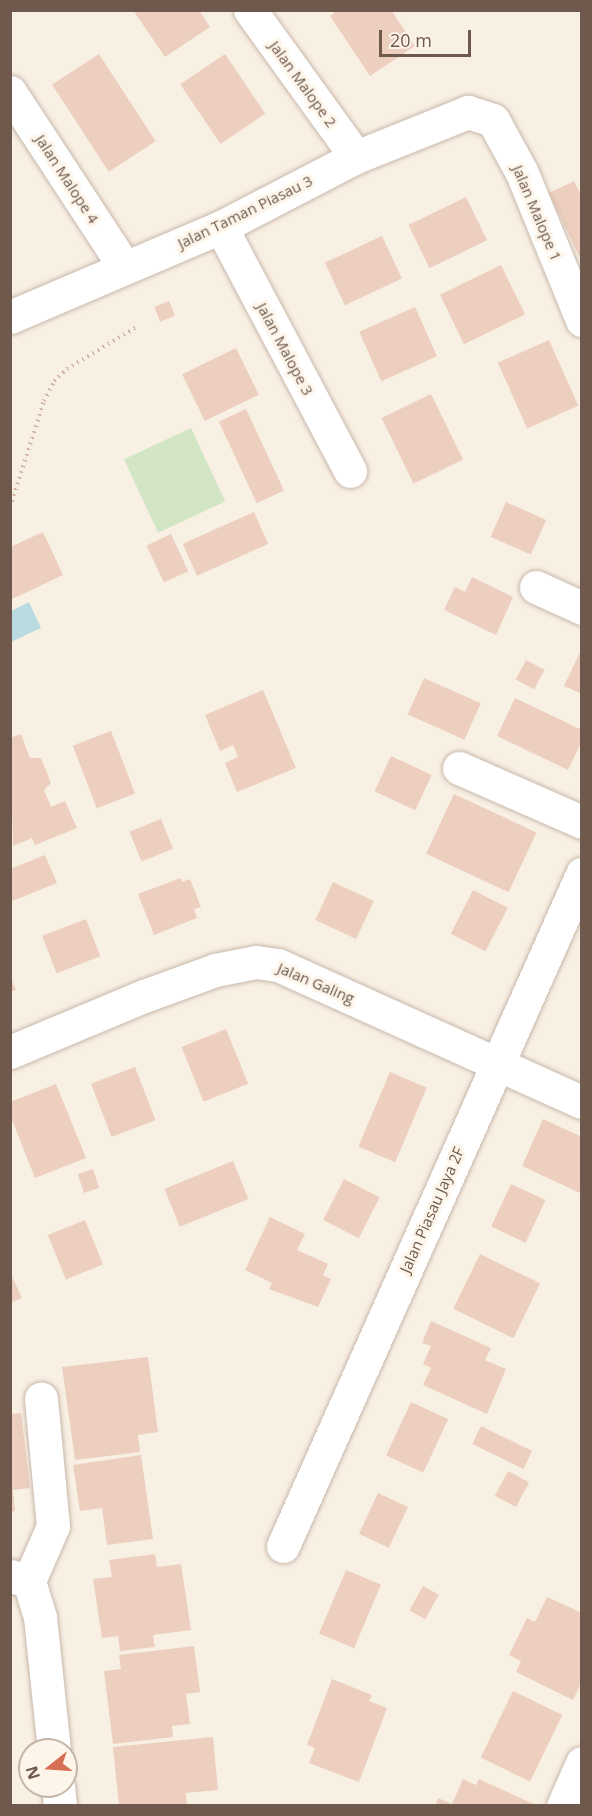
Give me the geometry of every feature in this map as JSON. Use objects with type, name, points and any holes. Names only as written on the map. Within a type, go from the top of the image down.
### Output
[{"type":"street","name":"Jalan Malope 2","points":[[250,10],[356,157]]},
{"type":"street","name":"Jalan Malope 4","points":[[10,92],[124,266]]},
{"type":"street","name":"Jalan Taman Piasau 3","points":[[10,317],[124,266],[220,227],[356,157],[468,112],[482,114]]},
{"type":"street","name":"Jalan Malope 1","points":[[482,114],[493,120],[522,173],[582,320]]},
{"type":"street","name":"Jalan Malope 3","points":[[220,227],[350,471]]},
{"type":"street","points":[[536,587],[582,608]]},
{"type":"street","points":[[459,768],[582,822]]},
{"type":"street","name":"Jalan Piasau Jaya 2F","points":[[283,1546],[582,874]]},
{"type":"street","name":"Jalan Galing","points":[[10,1052],[205,974],[256,962],[278,966],[582,1102]]},
{"type":"street","points":[[41,1399],[53,1526],[20,1579],[40,1617],[53,1738]]},
{"type":"street","points":[[563,1806],[582,1763]]},
{"type":"path","points":[[10,507],[44,401],[54,381],[67,369],[138,326]]},
{"type":"green space","points":[[191,428],[225,501],[158,533],[124,459]]},
{"type":"water","points":[[29,602],[41,628],[11,642],[11,611]]},
{"type":"building","points":[[133,10],[199,10],[210,27],[165,57]]},
{"type":"building","points":[[338,10],[391,10],[415,46],[370,76],[330,16]]},
{"type":"building","points":[[99,54],[156,141],[109,172],[52,84]]},
{"type":"building","points":[[225,54],[265,114],[220,144],[180,84]]},
{"type":"building","points":[[574,181],[582,197],[582,262],[549,193]]},
{"type":"building","points":[[466,197],[487,240],[430,268],[408,225]]},
{"type":"building","points":[[382,236],[402,279],[345,305],[325,263]]},
{"type":"building","points":[[501,265],[525,314],[464,344],[440,295]]},
{"type":"building","points":[[169,301],[175,316],[160,322],[154,307]]},
{"type":"building","points":[[415,307],[437,356],[381,381],[359,332]]},
{"type":"building","points":[[549,340],[578,406],[527,429],[498,363]]},
{"type":"building","points":[[236,348],[259,395],[205,421],[182,374]]},
{"type":"building","points":[[431,394],[463,460],[414,484],[382,418]]},
{"type":"building","points":[[246,409],[284,491],[257,503],[219,422]]},
{"type":"building","points":[[506,502],[546,520],[531,555],[491,537]]},
{"type":"building","points":[[254,512],[268,544],[197,576],[183,544]]},
{"type":"building","points":[[43,532],[63,575],[10,600],[10,547]]},
{"type":"building","points":[[171,534],[188,571],[164,583],[147,545]]},
{"type":"building","points":[[472,577],[513,597],[496,635],[444,610],[455,587],[465,592]]},
{"type":"building","points":[[582,648],[582,694],[564,686]]},
{"type":"building","points":[[526,660],[545,670],[534,689],[516,679]]},
{"type":"building","points":[[424,678],[481,703],[464,740],[408,715]]},
{"type":"building","points":[[263,690],[296,768],[237,792],[225,763],[238,757],[233,745],[220,751],[205,715]]},
{"type":"building","points":[[515,698],[582,730],[582,741],[568,770],[497,736]]},
{"type":"building","points":[[111,731],[135,794],[97,808],[73,746]]},
{"type":"building","points":[[21,734],[30,758],[41,758],[51,783],[44,790],[51,807],[65,801],[77,828],[35,845],[32,838],[13,846],[10,738]]},
{"type":"building","points":[[391,756],[432,775],[415,810],[375,791]]},
{"type":"building","points":[[454,794],[536,832],[509,892],[426,854]]},
{"type":"building","points":[[161,819],[173,849],[141,861],[129,832]]},
{"type":"building","points":[[45,855],[57,883],[10,902],[10,869]]},
{"type":"building","points":[[181,878],[182,882],[190,879],[201,907],[194,909],[197,918],[154,935],[138,894]]},
{"type":"building","points":[[333,882],[374,901],[356,939],[315,920]]},
{"type":"building","points":[[473,890],[508,908],[486,951],[451,934]]},
{"type":"building","points":[[86,919],[100,956],[56,973],[42,936]]},
{"type":"building","points":[[10,977],[16,990],[10,992]]},
{"type":"building","points":[[226,1029],[248,1084],[204,1102],[181,1047]]},
{"type":"building","points":[[135,1067],[155,1120],[112,1137],[91,1084]]},
{"type":"building","points":[[390,1072],[427,1088],[395,1162],[358,1147]]},
{"type":"building","points":[[56,1084],[86,1158],[35,1178],[10,1115],[10,1102]]},
{"type":"building","points":[[543,1119],[582,1137],[582,1194],[522,1166]]},
{"type":"building","points":[[233,1161],[248,1199],[180,1227],[164,1189]]},
{"type":"building","points":[[93,1169],[99,1188],[84,1193],[78,1174]]},
{"type":"building","points":[[344,1179],[380,1197],[359,1238],[323,1220]]},
{"type":"building","points":[[511,1184],[545,1200],[526,1243],[491,1227]]},
{"type":"building","points":[[270,1217],[305,1234],[297,1250],[328,1264],[323,1275],[331,1279],[318,1307],[269,1289],[272,1283],[245,1270]]},
{"type":"building","points":[[85,1220],[103,1265],[66,1279],[48,1235]]},
{"type":"building","points":[[480,1254],[540,1283],[513,1338],[453,1309]]},
{"type":"building","points":[[10,1272],[22,1298],[10,1303]]},
{"type":"building","points":[[431,1321],[491,1348],[485,1360],[506,1369],[487,1414],[423,1385],[431,1368],[423,1364],[431,1346],[422,1343]]},
{"type":"building","points":[[148,1357],[158,1432],[138,1435],[140,1452],[75,1460],[62,1367]]},
{"type":"building","points":[[411,1402],[448,1419],[423,1473],[386,1455]]},
{"type":"building","points":[[21,1413],[30,1488],[13,1490],[15,1511],[10,1512],[10,1414]]},
{"type":"building","points":[[481,1426],[532,1451],[523,1469],[472,1444]]},
{"type":"building","points":[[141,1455],[153,1539],[107,1545],[102,1508],[80,1511],[73,1465]]},
{"type":"building","points":[[508,1471],[529,1482],[516,1507],[495,1496]]},
{"type":"building","points":[[378,1493],[408,1507],[389,1548],[359,1534]]},
{"type":"building","points":[[155,1554],[157,1567],[181,1564],[191,1630],[153,1635],[155,1647],[120,1651],[118,1636],[102,1638],[93,1579],[112,1577],[109,1560]]},
{"type":"building","points":[[346,1570],[381,1585],[354,1648],[319,1634]]},
{"type":"building","points":[[423,1586],[439,1595],[425,1619],[409,1610]]},
{"type":"building","points":[[547,1597],[582,1613],[582,1681],[573,1700],[516,1672],[521,1661],[509,1655],[527,1618],[535,1622]]},
{"type":"building","points":[[194,1646],[200,1692],[186,1694],[190,1724],[172,1726],[173,1737],[113,1744],[104,1671],[121,1669],[119,1655]]},
{"type":"building","points":[[332,1679],[372,1695],[369,1701],[387,1708],[359,1782],[309,1763],[315,1748],[307,1745]]},
{"type":"building","points":[[513,1691],[562,1715],[530,1782],[481,1758]]},
{"type":"building","points":[[213,1737],[218,1790],[186,1793],[187,1806],[119,1806],[113,1747]]},
{"type":"building","points":[[463,1779],[476,1785],[479,1779],[538,1806],[435,1806],[438,1798],[452,1804]]}]
